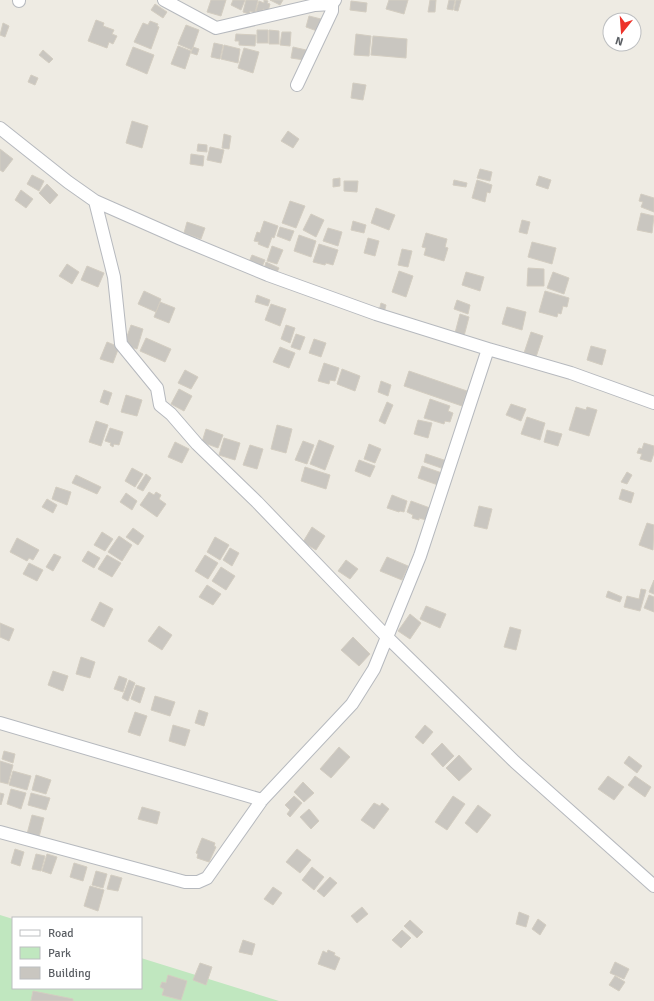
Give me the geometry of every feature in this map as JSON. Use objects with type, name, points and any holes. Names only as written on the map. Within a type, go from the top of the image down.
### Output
[{"type":"street","points":[[164,0],[216,28],[333,2],[332,11],[297,85]]},
{"type":"street","points":[[0,128],[68,182],[95,201],[181,239],[268,275],[376,314],[571,373],[654,403]]},
{"type":"street","points":[[95,201],[114,277],[121,344],[157,388],[160,405],[171,414],[197,444],[258,502],[387,637],[515,762],[654,886]]},
{"type":"street","points":[[0,832],[185,882],[198,882],[207,878],[262,800],[352,704],[374,669],[420,556],[488,349]]},
{"type":"street","points":[[0,723],[262,800]]},
{"type":"green space","points":[[0,915],[12,919],[12,989],[142,989],[142,958],[279,1001],[0,1001]]},
{"type":"building","points":[[211,0],[226,0],[221,16],[207,12]]},
{"type":"building","points":[[233,0],[245,0],[241,10],[231,5]]},
{"type":"building","points":[[246,0],[258,0],[255,13],[250,11],[249,14],[243,12]]},
{"type":"building","points":[[264,0],[268,1],[267,3],[270,4],[268,11],[263,9],[263,13],[256,11],[259,1],[264,3]]},
{"type":"building","points":[[270,0],[283,0],[280,5]]},
{"type":"building","points":[[389,0],[408,0],[404,14],[386,9]]},
{"type":"building","points":[[430,0],[436,0],[435,12],[428,12]]},
{"type":"building","points":[[449,0],[455,0],[453,10],[447,9]]},
{"type":"building","points":[[456,0],[461,0],[458,11],[454,10]]},
{"type":"building","points":[[351,1],[367,3],[366,12],[350,10]]},
{"type":"building","points":[[155,4],[167,12],[163,18],[151,10]]},
{"type":"building","points":[[309,16],[321,19],[317,31],[306,27]]},
{"type":"building","points":[[96,20],[104,23],[103,26],[114,30],[112,34],[117,36],[113,44],[109,42],[107,48],[88,41]]},
{"type":"building","points":[[150,21],[158,24],[157,26],[159,27],[151,49],[134,42],[143,23],[148,25]]},
{"type":"building","points":[[3,23],[9,26],[5,37],[0,35]]},
{"type":"building","points":[[186,25],[199,30],[192,50],[178,44]]},
{"type":"building","points":[[257,30],[268,30],[268,43],[257,43]]},
{"type":"building","points":[[269,30],[279,31],[279,44],[269,44]]},
{"type":"building","points":[[282,32],[291,32],[290,46],[280,45]]},
{"type":"building","points":[[236,34],[256,35],[255,46],[239,45],[239,41],[235,41]]},
{"type":"building","points":[[356,34],[371,36],[369,56],[354,55]]},
{"type":"building","points":[[373,36],[407,39],[406,58],[371,55]]},
{"type":"building","points":[[214,43],[223,45],[220,59],[211,57]]},
{"type":"building","points":[[224,45],[240,49],[238,63],[221,59]]},
{"type":"building","points":[[178,46],[191,51],[185,69],[171,64]]},
{"type":"building","points":[[133,47],[154,55],[147,74],[126,65]]},
{"type":"building","points":[[193,47],[199,49],[197,55],[191,53]]},
{"type":"building","points":[[293,47],[306,50],[304,60],[291,58]]},
{"type":"building","points":[[244,48],[259,52],[253,73],[238,68]]},
{"type":"building","points":[[43,50],[53,59],[49,63],[39,55]]},
{"type":"building","points":[[31,75],[38,78],[35,85],[28,82]]},
{"type":"building","points":[[353,83],[366,85],[363,100],[351,98]]},
{"type":"building","points":[[132,121],[148,126],[142,148],[126,143]]},
{"type":"building","points":[[288,131],[299,139],[293,148],[281,141]]},
{"type":"building","points":[[224,134],[231,136],[229,149],[222,148]]},
{"type":"building","points":[[198,144],[207,145],[207,152],[197,151]]},
{"type":"building","points":[[210,147],[224,150],[221,163],[207,160]]},
{"type":"building","points":[[0,149],[13,159],[3,172],[0,170]]},
{"type":"building","points":[[191,154],[204,156],[203,166],[190,164]]},
{"type":"building","points":[[480,169],[492,172],[490,181],[477,178]]},
{"type":"building","points":[[32,175],[44,181],[39,191],[27,184]]},
{"type":"building","points":[[539,176],[551,180],[548,189],[536,185]]},
{"type":"building","points":[[340,178],[340,186],[333,187],[333,179]]},
{"type":"building","points":[[454,180],[467,183],[466,187],[453,185]]},
{"type":"building","points":[[477,180],[492,185],[490,193],[487,192],[485,202],[472,198]]},
{"type":"building","points":[[344,181],[358,181],[357,192],[344,191]]},
{"type":"building","points":[[47,184],[58,195],[50,204],[39,193]]},
{"type":"building","points":[[21,190],[33,199],[26,208],[15,200]]},
{"type":"building","points":[[641,194],[654,198],[654,212],[641,207],[643,202],[639,201]]},
{"type":"building","points":[[290,201],[305,206],[296,228],[282,223]]},
{"type":"building","points":[[376,208],[395,215],[389,230],[371,223]]},
{"type":"building","points":[[641,213],[654,216],[652,233],[637,230]]},
{"type":"building","points":[[311,214],[324,220],[316,237],[303,230]]},
{"type":"building","points":[[522,220],[530,222],[527,234],[519,232]]},
{"type":"building","points":[[264,221],[278,226],[274,238],[272,237],[268,248],[258,244],[259,242],[254,241],[257,232],[260,233]]},
{"type":"building","points":[[353,221],[366,225],[364,233],[351,230]]},
{"type":"building","points":[[187,222],[205,228],[201,239],[184,233]]},
{"type":"building","points":[[280,227],[294,231],[290,241],[277,236]]},
{"type":"building","points":[[328,228],[342,232],[338,246],[323,241]]},
{"type":"building","points":[[426,233],[447,239],[445,247],[448,248],[444,261],[424,255],[426,248],[422,247]]},
{"type":"building","points":[[299,235],[316,241],[311,257],[294,251]]},
{"type":"building","points":[[368,238],[379,241],[375,256],[364,253]]},
{"type":"building","points":[[532,242],[556,248],[552,264],[528,257]]},
{"type":"building","points":[[319,244],[338,250],[333,265],[313,262]]},
{"type":"building","points":[[272,246],[283,250],[277,264],[267,261]]},
{"type":"building","points":[[402,249],[412,251],[408,267],[398,265]]},
{"type":"building","points":[[252,255],[265,260],[262,267],[249,262]]},
{"type":"building","points":[[266,262],[279,268],[276,274],[264,269]]},
{"type":"building","points":[[67,264],[79,272],[72,284],[59,276]]},
{"type":"building","points":[[87,266],[104,273],[98,287],[81,280]]},
{"type":"building","points":[[528,268],[544,269],[544,286],[527,286]]},
{"type":"building","points":[[399,271],[413,276],[406,297],[392,292]]},
{"type":"building","points":[[466,272],[484,277],[480,291],[462,285]]},
{"type":"building","points":[[553,272],[569,278],[564,294],[547,288]]},
{"type":"building","points":[[144,291],[161,299],[156,312],[138,304]]},
{"type":"building","points":[[545,291],[569,298],[567,307],[563,306],[561,314],[558,313],[557,317],[539,312]]},
{"type":"building","points":[[257,295],[270,300],[268,306],[255,302]]},
{"type":"building","points":[[457,300],[470,305],[468,314],[454,309]]},
{"type":"building","points":[[160,302],[175,308],[169,323],[154,317]]},
{"type":"building","points":[[381,303],[386,305],[384,313],[379,311]]},
{"type":"building","points":[[271,304],[286,309],[280,326],[265,320]]},
{"type":"building","points":[[507,307],[526,312],[522,330],[502,324]]},
{"type":"building","points":[[460,314],[469,317],[464,336],[455,333]]},
{"type":"building","points":[[131,325],[143,329],[137,349],[124,345]]},
{"type":"building","points":[[286,325],[295,328],[290,343],[281,339]]},
{"type":"building","points":[[531,332],[543,336],[536,357],[524,353]]},
{"type":"building","points":[[296,334],[305,337],[300,350],[291,347]]},
{"type":"building","points":[[146,338],[171,349],[165,362],[140,351]]},
{"type":"building","points":[[314,339],[326,343],[321,357],[309,353]]},
{"type":"building","points":[[107,342],[119,347],[113,363],[100,359]]},
{"type":"building","points":[[591,346],[606,350],[602,365],[587,360]]},
{"type":"building","points":[[280,347],[295,353],[289,368],[273,362]]},
{"type":"building","points":[[324,363],[339,368],[335,381],[330,380],[329,384],[318,381]]},
{"type":"building","points":[[342,369],[360,376],[355,391],[337,384]]},
{"type":"building","points":[[185,370],[198,377],[191,389],[178,383]]},
{"type":"building","points":[[409,371],[467,391],[462,406],[404,386]]},
{"type":"building","points":[[381,381],[391,385],[388,396],[378,392]]},
{"type":"building","points":[[179,389],[192,396],[184,411],[171,404]]},
{"type":"building","points":[[104,390],[112,393],[108,405],[100,402]]},
{"type":"building","points":[[126,395],[142,400],[137,416],[121,412]]},
{"type":"building","points":[[430,399],[450,406],[448,411],[453,413],[450,422],[445,421],[444,424],[424,418]]},
{"type":"building","points":[[387,402],[393,405],[385,424],[379,421]]},
{"type":"building","points":[[511,404],[526,409],[521,421],[506,415]]},
{"type":"building","points":[[576,407],[586,410],[587,407],[597,410],[589,436],[569,430]]},
{"type":"building","points":[[527,417],[545,423],[540,440],[521,434]]},
{"type":"building","points":[[418,420],[432,423],[428,438],[414,434]]},
{"type":"building","points":[[96,421],[108,425],[101,446],[89,442]]},
{"type":"building","points":[[277,425],[292,429],[286,453],[271,449]]},
{"type":"building","points":[[110,428],[123,432],[119,445],[114,444],[113,447],[110,445],[111,443],[105,441]]},
{"type":"building","points":[[206,429],[223,435],[218,448],[202,442]]},
{"type":"building","points":[[547,430],[562,434],[558,446],[544,442]]},
{"type":"building","points":[[224,438],[240,443],[235,460],[219,455]]},
{"type":"building","points":[[319,440],[334,446],[325,470],[310,464]]},
{"type":"building","points":[[303,441],[314,445],[307,464],[295,460]]},
{"type":"building","points":[[175,442],[189,449],[182,463],[168,457]]},
{"type":"building","points":[[644,443],[654,446],[654,453],[651,462],[640,459],[642,454],[637,453],[639,448],[642,449]]},
{"type":"building","points":[[369,444],[381,449],[375,463],[364,459]]},
{"type":"building","points":[[250,445],[263,449],[257,469],[243,465]]},
{"type":"building","points":[[426,454],[447,461],[444,469],[424,462]]},
{"type":"building","points":[[359,460],[375,466],[370,477],[355,471]]},
{"type":"building","points":[[422,466],[442,473],[438,485],[418,478]]},
{"type":"building","points":[[305,467],[330,475],[326,489],[301,481]]},
{"type":"building","points":[[132,468],[143,474],[135,487],[125,481]]},
{"type":"building","points":[[627,472],[632,475],[627,484],[621,482]]},
{"type":"building","points":[[146,474],[151,478],[143,491],[137,488]]},
{"type":"building","points":[[76,475],[101,487],[97,494],[72,483]]},
{"type":"building","points":[[56,487],[71,492],[67,505],[52,499]]},
{"type":"building","points":[[622,489],[634,493],[631,503],[619,499]]},
{"type":"building","points":[[149,492],[154,495],[156,492],[161,495],[159,499],[166,504],[157,517],[140,505]]},
{"type":"building","points":[[126,493],[137,501],[132,510],[120,502]]},
{"type":"building","points":[[392,495],[407,501],[404,512],[387,508]]},
{"type":"building","points":[[47,499],[57,505],[53,513],[42,507]]},
{"type":"building","points":[[411,501],[430,508],[426,520],[412,518],[413,515],[407,512]]},
{"type":"building","points":[[479,506],[492,509],[487,529],[474,526]]},
{"type":"building","points":[[647,523],[654,525],[653,550],[639,545]]},
{"type":"building","points":[[312,527],[325,536],[316,550],[303,542]]},
{"type":"building","points":[[133,528],[144,536],[138,545],[126,537]]},
{"type":"building","points":[[102,532],[113,539],[105,551],[94,545]]},
{"type":"building","points":[[119,536],[132,545],[122,561],[108,552]]},
{"type":"building","points":[[215,537],[229,545],[220,560],[207,552]]},
{"type":"building","points":[[17,538],[39,550],[33,560],[29,558],[27,561],[10,552]]},
{"type":"building","points":[[230,548],[239,553],[232,566],[223,560]]},
{"type":"building","points":[[88,551],[100,558],[94,568],[82,561]]},
{"type":"building","points":[[54,554],[61,557],[53,571],[46,567]]},
{"type":"building","points":[[107,555],[121,563],[112,577],[98,569]]},
{"type":"building","points":[[205,555],[218,563],[208,579],[195,571]]},
{"type":"building","points":[[387,557],[408,566],[402,580],[380,571]]},
{"type":"building","points":[[346,560],[358,569],[350,579],[338,571]]},
{"type":"building","points":[[29,563],[43,570],[37,581],[23,574]]},
{"type":"building","points":[[221,567],[235,576],[226,590],[212,581]]},
{"type":"building","points":[[654,580],[654,594],[649,592]]},
{"type":"building","points":[[207,585],[221,594],[213,605],[199,597]]},
{"type":"building","points":[[641,589],[646,590],[640,611],[624,607],[627,596],[639,599]]},
{"type":"building","points":[[608,591],[622,597],[620,602],[606,597]]},
{"type":"building","points":[[649,595],[654,597],[654,612],[644,608]]},
{"type":"building","points":[[100,602],[113,609],[104,627],[91,620]]},
{"type":"building","points":[[426,606],[446,614],[440,628],[420,619]]},
{"type":"building","points":[[410,614],[421,623],[410,639],[398,631]]},
{"type":"building","points":[[0,623],[14,629],[9,641],[0,637]]},
{"type":"building","points":[[159,626],[172,635],[162,650],[148,641]]},
{"type":"building","points":[[510,627],[521,630],[516,650],[504,647]]},
{"type":"building","points":[[353,637],[370,654],[359,666],[341,650]]},
{"type":"building","points":[[81,657],[95,662],[90,678],[76,674]]},
{"type":"building","points":[[53,671],[68,676],[63,691],[48,685]]},
{"type":"building","points":[[119,676],[127,679],[123,692],[114,689]]},
{"type":"building","points":[[129,680],[135,683],[128,701],[122,698]]},
{"type":"building","points":[[136,685],[145,688],[140,703],[131,699]]},
{"type":"building","points":[[155,696],[175,702],[170,716],[151,710]]},
{"type":"building","points":[[199,710],[208,713],[204,726],[195,723]]},
{"type":"building","points":[[135,712],[147,716],[140,736],[128,732]]},
{"type":"building","points":[[173,725],[190,730],[185,746],[169,741]]},
{"type":"building","points":[[425,725],[433,732],[423,744],[415,737]]},
{"type":"building","points":[[442,743],[454,756],[443,767],[431,754]]},
{"type":"building","points":[[339,747],[350,757],[331,778],[320,769]]},
{"type":"building","points":[[4,751],[15,754],[13,763],[2,759]]},
{"type":"building","points":[[459,755],[472,769],[459,781],[446,768]]},
{"type":"building","points":[[629,756],[642,766],[637,773],[624,763]]},
{"type":"building","points":[[0,761],[13,765],[8,784],[0,782]]},
{"type":"building","points":[[13,771],[31,776],[27,790],[9,785]]},
{"type":"building","points":[[36,775],[51,780],[46,794],[32,790]]},
{"type":"building","points":[[608,776],[624,787],[614,800],[598,789]]},
{"type":"building","points":[[635,776],[651,787],[645,797],[628,785]]},
{"type":"building","points":[[303,782],[314,793],[304,802],[294,792]]},
{"type":"building","points":[[11,789],[26,793],[21,809],[7,804]]},
{"type":"building","points":[[0,793],[4,794],[1,805],[0,804]]},
{"type":"building","points":[[31,793],[50,798],[46,810],[28,805]]},
{"type":"building","points":[[294,796],[302,803],[290,817],[287,814],[290,810],[285,805]]},
{"type":"building","points":[[453,796],[465,804],[447,830],[435,822]]},
{"type":"building","points":[[374,803],[380,806],[382,803],[389,809],[374,829],[361,820]]},
{"type":"building","points":[[478,805],[491,815],[477,833],[465,823]]},
{"type":"building","points":[[142,807],[160,812],[157,824],[138,819]]},
{"type":"building","points":[[309,809],[319,821],[311,829],[300,817]]},
{"type":"building","points":[[32,815],[44,818],[39,837],[27,834]]},
{"type":"building","points":[[202,838],[215,843],[214,846],[216,847],[209,862],[197,858],[198,854],[196,853]]},
{"type":"building","points":[[15,849],[24,852],[20,866],[11,863]]},
{"type":"building","points":[[297,849],[311,860],[300,873],[286,862]]},
{"type":"building","points":[[36,854],[45,856],[41,871],[32,869]]},
{"type":"building","points":[[47,854],[57,857],[51,874],[42,871]]},
{"type":"building","points":[[74,863],[87,867],[83,881],[70,877]]},
{"type":"building","points":[[312,867],[324,877],[314,890],[302,880]]},
{"type":"building","points":[[96,871],[107,874],[103,888],[92,885]]},
{"type":"building","points":[[111,875],[122,878],[118,891],[107,889]]},
{"type":"building","points":[[330,877],[337,883],[324,897],[317,891]]},
{"type":"building","points":[[90,886],[104,890],[98,911],[84,906]]},
{"type":"building","points":[[273,887],[282,893],[273,905],[264,899]]},
{"type":"building","points":[[362,907],[368,914],[357,923],[351,916]]},
{"type":"building","points":[[519,912],[529,916],[526,927],[516,924]]},
{"type":"building","points":[[538,919],[546,925],[540,935],[532,929]]},
{"type":"building","points":[[410,920],[423,932],[417,938],[404,926]]},
{"type":"building","points":[[402,930],[411,938],[401,948],[392,940]]},
{"type":"building","points":[[243,940],[255,944],[252,955],[239,952]]},
{"type":"building","points":[[328,950],[335,953],[334,955],[340,958],[335,970],[318,964],[323,951],[327,953]]},
{"type":"building","points":[[615,962],[629,969],[624,979],[610,973]]},
{"type":"building","points":[[200,963],[212,967],[206,985],[193,980]]},
{"type":"building","points":[[168,975],[187,981],[181,1000],[162,995],[164,989],[160,987],[162,982],[166,983]]},
{"type":"building","points":[[615,976],[625,982],[619,991],[609,985]]},
{"type":"building","points":[[33,991],[73,999],[73,1001],[31,1001]]}]
